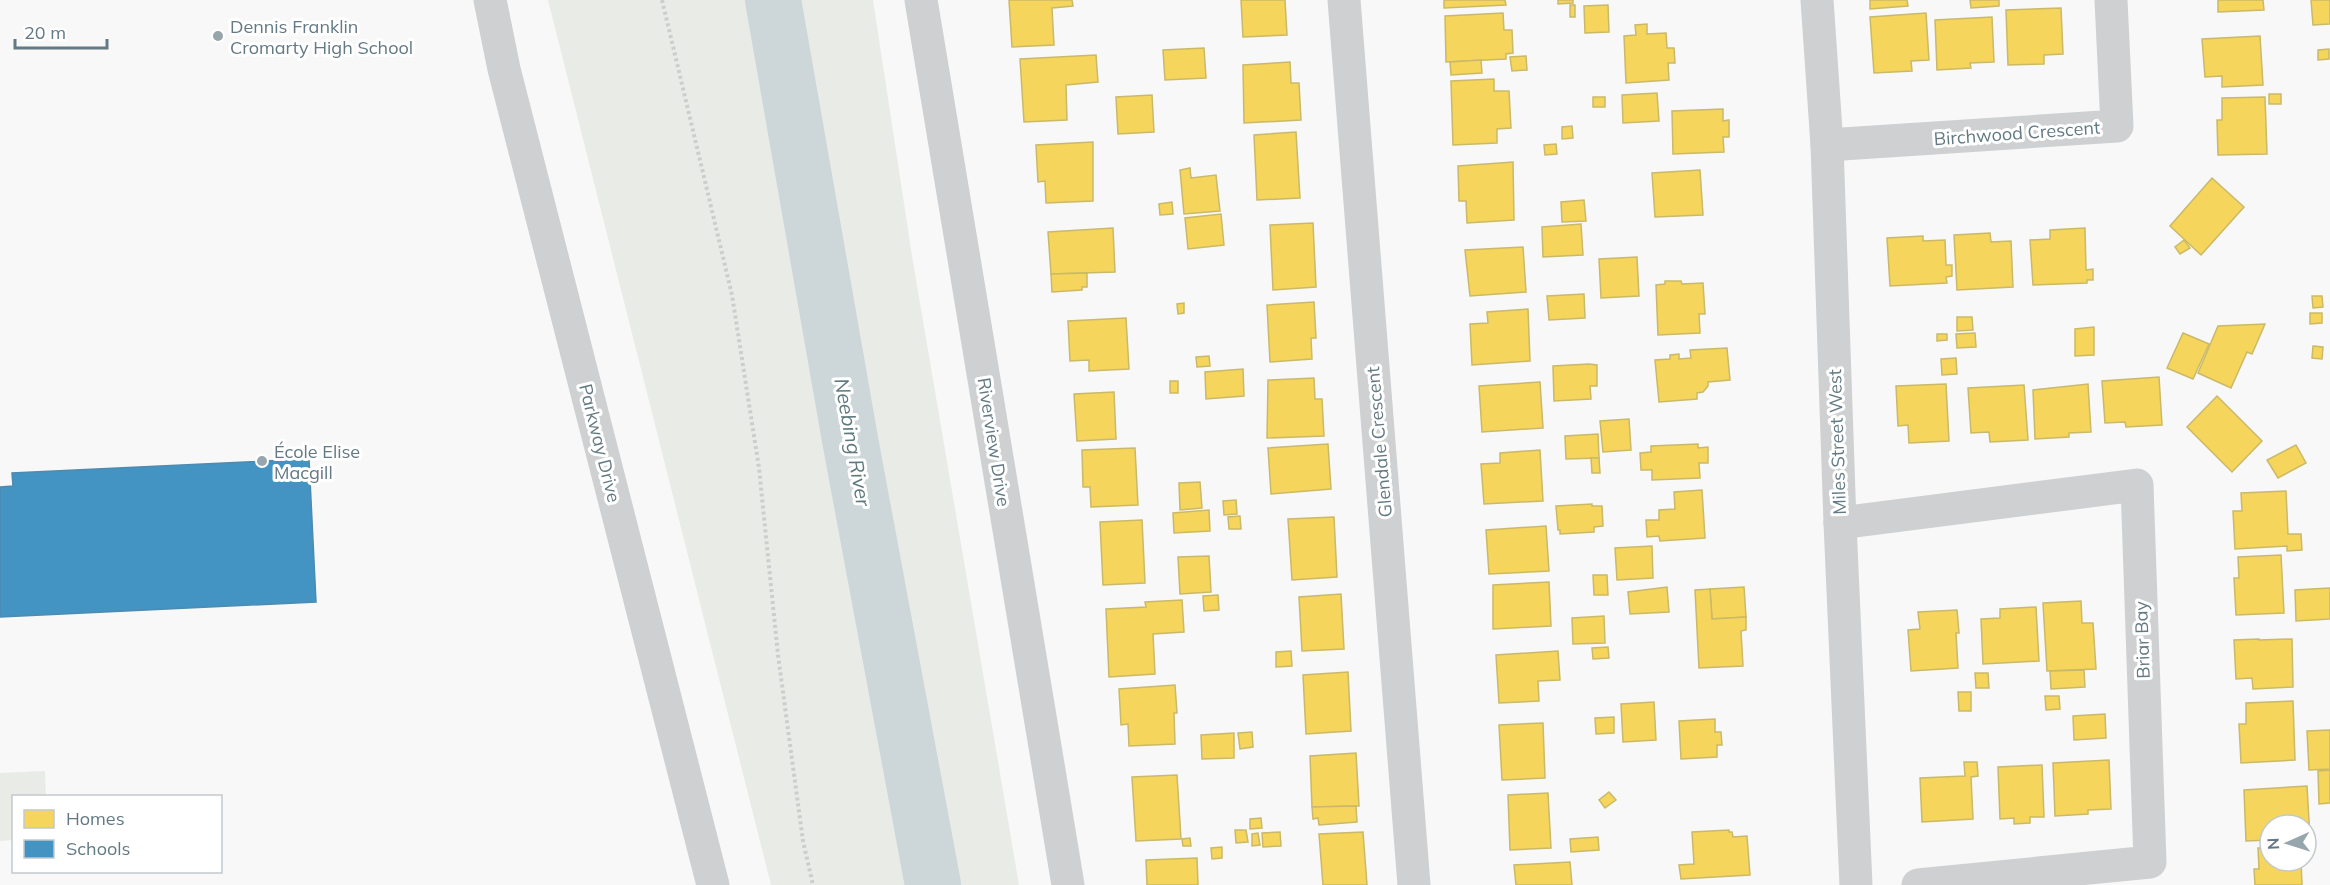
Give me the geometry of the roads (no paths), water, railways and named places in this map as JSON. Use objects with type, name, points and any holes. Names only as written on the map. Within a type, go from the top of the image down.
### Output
[{"type":"street","name":"Parkway Drive","points":[[490,0],[507,81],[713,885]]},
{"type":"street","name":"Riverview Drive","points":[[921,0],[1068,885]]},
{"type":"street","name":"Glendale Crescent","points":[[1344,0],[1414,885]]},
{"type":"street","name":"Miles Street West","points":[[1817,0],[1827,145],[1840,523],[1856,885]]},
{"type":"street","name":"Birchwood Crescent","points":[[1827,145],[2117,126],[2111,0]]},
{"type":"street","name":"Briar Bay","points":[[1840,523],[2137,485],[2150,862],[1918,885]]},
{"type":"waterway","name":"Neebing River","points":[[773,0],[851,445],[933,885]]},
{"type":"place","name":"Dennis Franklin Cromarty High School","points":[[218,36]]},
{"type":"place","name":"École Elise Macgill","points":[[262,461]]}]
